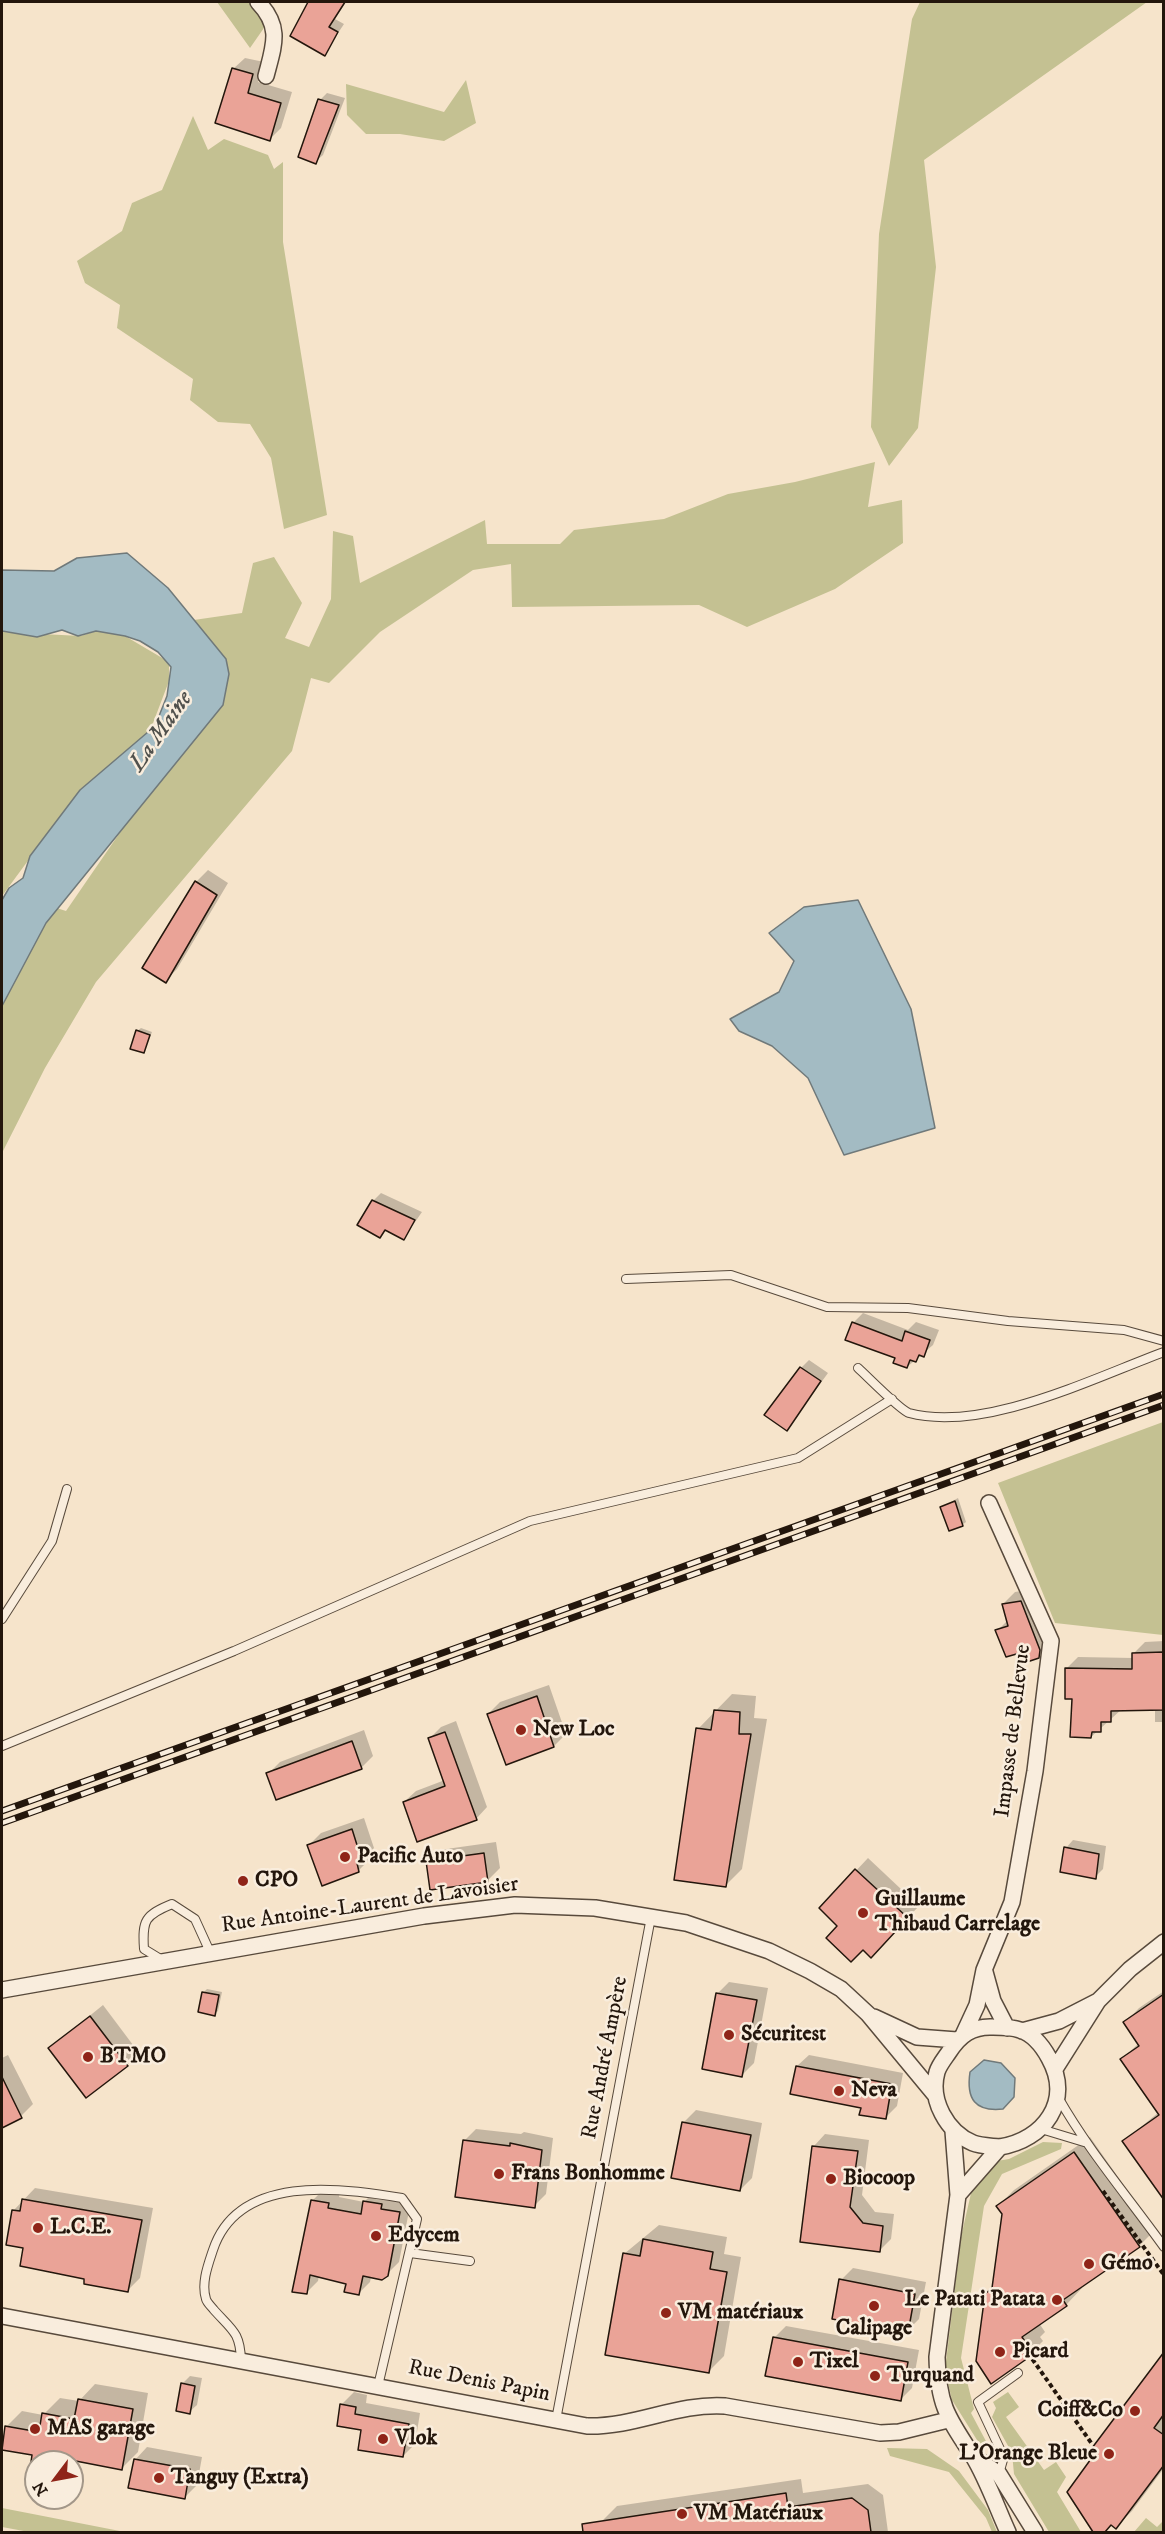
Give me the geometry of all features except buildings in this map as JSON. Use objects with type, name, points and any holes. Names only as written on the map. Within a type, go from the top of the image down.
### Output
[{"type":"street","points":[[258,2],[270,15],[273,27],[274,43],[266,76]]},
{"type":"street","name":"Impasse de Bellevue","points":[[960,2036],[977,2005],[984,1970],[1012,1902],[1035,1772],[1051,1641],[988,1503]]},
{"type":"street","name":"Rue Antoine-Laurent de Lavoisier","points":[[2,1990],[424,1916],[515,1905],[552,1905],[652,1915],[686,1923],[769,1951],[841,1989],[868,2014],[936,2096]]},
{"type":"street","points":[[1022,2031],[1059,2021],[1098,2001],[1164,1942]]},
{"type":"street","points":[[984,1970],[993,2001],[1006,2028]]},
{"type":"street","points":[[1055,2068],[1098,2001]]},
{"type":"street","name":"Rue Antoine-Laurent de Lavoisier","points":[[868,2014],[917,2037],[960,2036]]},
{"type":"street","points":[[983,2026],[1022,2031],[1043,2046],[1055,2068],[1058,2096],[1052,2114],[1041,2129],[1019,2144],[1000,2147],[974,2144],[953,2131],[944,2117],[936,2096],[937,2072],[960,2036],[983,2026]]},
{"type":"street","points":[[953,2131],[958,2195],[937,2358],[940,2397],[948,2420],[973,2457],[1008,2532]]},
{"type":"street","points":[[958,2195],[1000,2147]]},
{"type":"street","name":"Rue Denis Papin","points":[[2,2316],[556,2420],[610,2426],[692,2406],[706,2405],[725,2406],[880,2433],[900,2432],[948,2420]]},
{"type":"street","points":[[973,2457],[999,2474],[1035,2532]]},
{"type":"lane","points":[[626,1279],[731,1275],[827,1307],[908,1308],[1008,1321],[1124,1330],[1164,1341]]},
{"type":"lane","points":[[858,1368],[907,1413],[952,1417],[1008,1410],[1164,1352]]},
{"type":"lane","points":[[2,1746],[234,1651],[530,1521],[798,1458],[892,1399]]},
{"type":"lane","points":[[2,1619],[52,1541],[67,1489]]},
{"type":"lane","points":[[163,1960],[144,1949],[142,1928],[151,1912],[172,1904],[195,1919],[210,1952]]},
{"type":"lane","name":"Rue André Ampère","points":[[556,2420],[652,1915]]},
{"type":"lane","points":[[1058,2096],[1084,2142],[1100,2159],[1164,2247]]},
{"type":"lane","points":[[1041,2129],[1084,2142]]},
{"type":"lane","points":[[241,2360],[240,2339],[206,2301],[205,2274],[220,2230],[244,2207],[288,2190],[361,2191],[402,2198],[417,2219],[378,2386]]},
{"type":"lane","points":[[410,2253],[470,2260]]},
{"type":"lane","points":[[999,2474],[1003,2460],[1000,2449],[978,2402],[1018,2373]]},
{"type":"path","points":[[1099,2185],[1164,2276]]},
{"type":"path","points":[[1028,2353],[1092,2444]]},
{"type":"shaded area","points":[[217,2],[257,2],[266,25],[250,48]]},
{"type":"shaded area","points":[[920,2],[1147,2],[924,160],[936,267],[918,428],[889,466],[871,427],[879,234],[912,19]]},
{"type":"shaded area","points":[[466,80],[476,123],[444,141],[400,134],[366,134],[347,115],[346,84],[444,112]]},
{"type":"shaded area","points":[[193,116],[208,150],[224,139],[268,155],[274,169],[283,162],[283,242],[327,515],[284,529],[271,458],[250,424],[218,422],[190,400],[193,379],[117,328],[120,305],[85,283],[77,261],[122,231],[132,203],[162,190]]},
{"type":"shaded area","points":[[875,462],[868,507],[902,500],[903,543],[835,589],[747,627],[699,605],[512,607],[511,564],[473,570],[380,632],[329,683],[311,678],[292,751],[96,982],[45,1068],[2,1153],[2,985],[44,904],[66,911],[121,831],[122,803],[214,700],[187,621],[242,613],[253,563],[274,557],[302,603],[285,638],[309,647],[331,599],[333,531],[353,536],[360,583],[485,520],[487,544],[560,544],[574,530],[664,519],[728,494],[795,482]]},
{"type":"shaded area","points":[[96,631],[125,636],[169,662],[169,681],[150,731],[80,790],[2,896],[2,632],[81,636]]},
{"type":"shaded area","points":[[1163,1422],[1163,1635],[1055,1623],[998,1483]]},
{"type":"shaded area","points":[[1043,2142],[1062,2143],[1061,2149],[1002,2174],[984,2206],[961,2358],[974,2409],[971,2413],[988,2445],[982,2448],[952,2400],[945,2370],[961,2237],[972,2189],[991,2162],[1009,2159]]},
{"type":"shaded area","points":[[1008,2392],[1019,2407],[1006,2417],[1044,2470],[1056,2462],[1066,2477],[1057,2492],[1081,2532],[1049,2532],[1014,2474],[1012,2453],[992,2417],[996,2408],[993,2402]]},
{"type":"shaded area","points":[[887,2448],[927,2449],[959,2471],[988,2510],[997,2532],[992,2532],[986,2518],[949,2472],[890,2456]]},
{"type":"shaded area","points":[[2,2508],[125,2532],[29,2532],[2,2527]]},
{"type":"shaded area","points":[[1146,2518],[1157,2527],[1163,2521],[1163,2532],[1134,2532]]},
{"type":"water","name":"La Maine","points":[[127,553],[168,588],[226,659],[229,674],[223,705],[46,923],[2,1006],[2,900],[9,888],[23,878],[30,856],[80,790],[155,726],[167,696],[171,667],[158,652],[140,641],[125,636],[96,631],[78,636],[62,630],[37,637],[2,631],[2,570],[54,571],[77,558]]},
{"type":"water","points":[[858,900],[911,1009],[935,1128],[844,1155],[808,1078],[772,1046],[739,1031],[730,1019],[779,992],[794,961],[769,933],[804,907]]},
{"type":"water","points":[[984,2060],[1001,2063],[1015,2078],[1014,2097],[1003,2109],[979,2106],[971,2096],[970,2072]]},
{"type":"railway","points":[[2,1811],[1164,1394]]},
{"type":"railway","points":[[2,1823],[1164,1405]]},
{"type":"place","name":"New Loc","points":[[521,1730]]},
{"type":"place","name":"Pacific Auto","points":[[345,1857]]},
{"type":"place","name":"CPO","points":[[243,1881]]},
{"type":"place","name":"Guillaume Thibaud Carrelage","points":[[863,1913]]},
{"type":"place","name":"Sécuritest","points":[[729,2035]]},
{"type":"place","name":"BTMO","points":[[88,2057]]},
{"type":"place","name":"Neva","points":[[839,2091]]},
{"type":"place","name":"Frans Bonhomme","points":[[499,2174]]},
{"type":"place","name":"Biocoop","points":[[831,2179]]},
{"type":"place","name":"L.C.E.","points":[[38,2228]]},
{"type":"place","name":"Edycem","points":[[376,2236]]},
{"type":"place","name":"Gémo","points":[[1089,2264]]},
{"type":"place","name":"Le Patati Patata","points":[[1057,2300]]},
{"type":"place","name":"Calipage","points":[[874,2306]]},
{"type":"place","name":"VM matériaux","points":[[666,2313]]},
{"type":"place","name":"Picard","points":[[1000,2352]]},
{"type":"place","name":"Tixel","points":[[798,2362]]},
{"type":"place","name":"Turquand","points":[[875,2376]]},
{"type":"place","name":"Coiff&Co","points":[[1135,2411]]},
{"type":"place","name":"MAS garage","points":[[35,2429]]},
{"type":"place","name":"Vlok","points":[[383,2439]]},
{"type":"place","name":"L'Orange Bleue","points":[[1109,2454]]},
{"type":"place","name":"Tanguy (Extra)","points":[[159,2478]]},
{"type":"place","name":"VM Matériaux","points":[[682,2514]]}]
